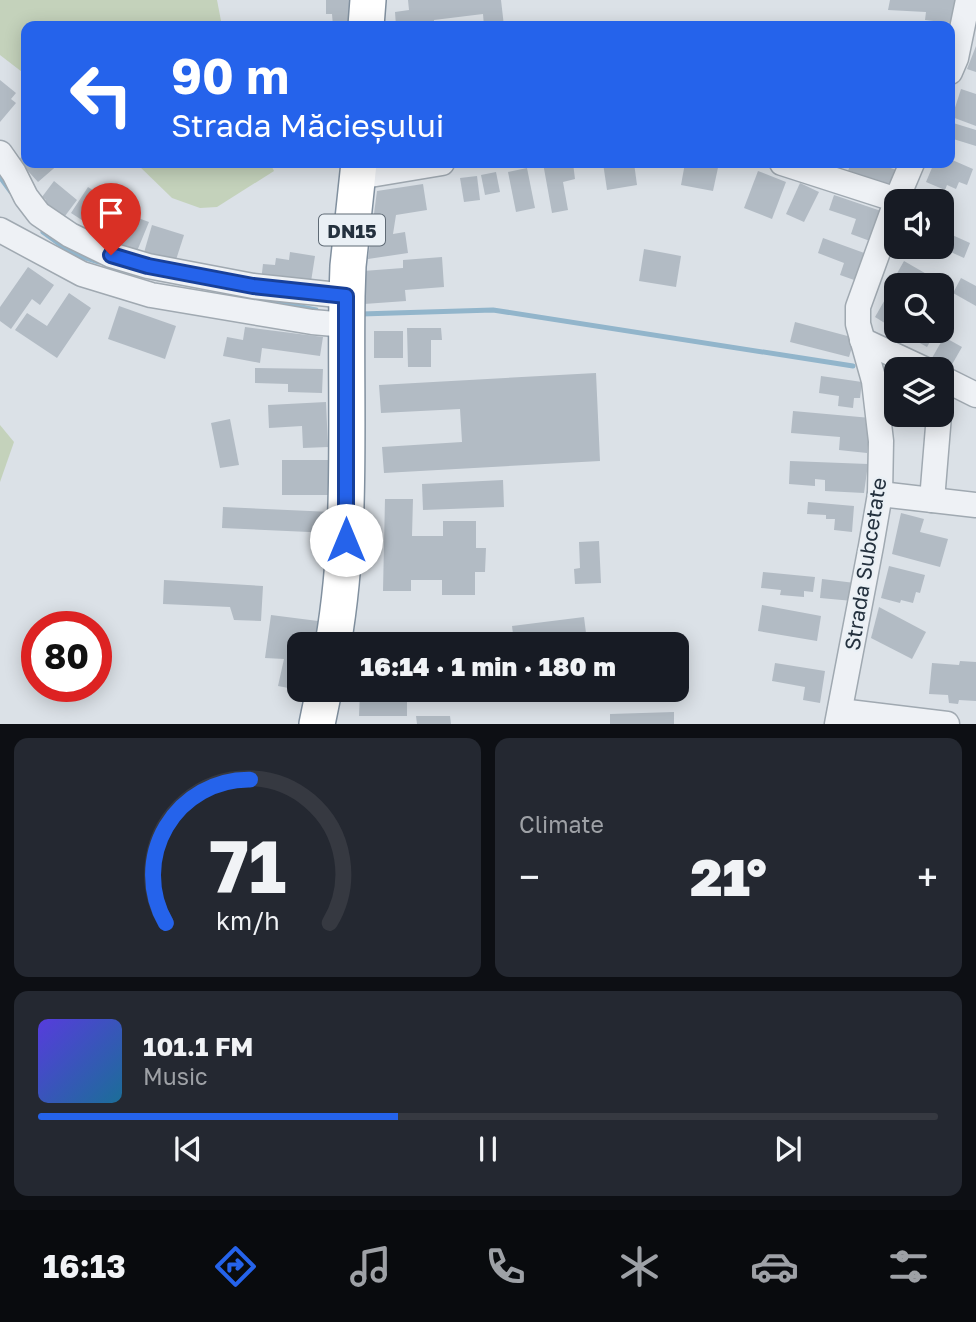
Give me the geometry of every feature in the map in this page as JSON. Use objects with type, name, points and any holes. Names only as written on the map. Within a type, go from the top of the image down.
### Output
[{"type":"highway","points":[[366,21],[368,0]]},
{"type":"highway","name":"DN15","points":[[335,632],[346,540],[346,311],[348,266],[359,170]]},
{"type":"highway","points":[[317,723],[321,702]]},
{"type":"street","points":[[955,62],[968,0]]},
{"type":"street","points":[[0,153],[39,214],[70,235],[111,255],[148,266],[253,286],[346,311]]},
{"type":"street","points":[[359,170],[383,168]]},
{"type":"street","points":[[797,168],[884,197]]},
{"type":"street","name":"Strada Subcetate","points":[[901,189],[910,168]]},
{"type":"street","points":[[0,230],[82,274],[151,295],[312,323],[346,311]]},
{"type":"street","name":"Strada Subcetate","points":[[838,717],[880,494],[881,441],[876,393],[858,324],[858,307],[884,234]]},
{"type":"street","points":[[862,340],[898,357]]},
{"type":"street","points":[[954,384],[976,395]]},
{"type":"street","points":[[932,500],[938,427]]},
{"type":"street","points":[[880,494],[976,505]]},
{"type":"street","points":[[838,717],[937,723]]},
{"type":"green space","points":[[0,0],[217,0],[221,21],[21,21],[21,71],[0,55]]},
{"type":"green space","points":[[141,168],[272,168],[274,171],[217,207],[200,208],[172,198]]},
{"type":"green space","points":[[0,425],[14,442],[0,482]]},
{"type":"building","points":[[326,0],[354,0],[354,21],[333,21],[332,14],[326,14]]},
{"type":"building","points":[[408,0],[501,0],[503,21],[484,21],[483,14],[434,21],[396,21],[395,12],[409,10]]},
{"type":"building","points":[[890,0],[957,0],[952,21],[925,20],[926,12],[888,10]]},
{"type":"building","points":[[976,46],[976,72],[967,69]]},
{"type":"building","points":[[0,80],[16,93],[11,99],[16,103],[0,122]]},
{"type":"building","points":[[961,89],[976,94],[976,126],[955,118],[955,108]]},
{"type":"building","points":[[955,124],[976,130],[976,146],[955,140]]},
{"type":"building","points":[[955,161],[973,169],[967,185],[959,182],[956,189],[947,185],[943,189],[926,182],[932,168],[955,168]]},
{"type":"building","points":[[25,168],[54,168],[38,182]]},
{"type":"building","points":[[527,168],[535,208],[516,212],[508,172]]},
{"type":"building","points":[[544,168],[574,168],[575,179],[563,182],[568,210],[552,213]]},
{"type":"building","points":[[604,168],[635,168],[637,185],[607,190]]},
{"type":"building","points":[[684,168],[718,168],[713,191],[681,185]]},
{"type":"building","points":[[849,168],[896,170],[891,186],[848,171]]},
{"type":"building","points":[[758,171],[786,182],[772,219],[744,208]]},
{"type":"building","points":[[496,172],[500,192],[485,195],[481,175]]},
{"type":"building","points":[[477,176],[480,200],[464,202],[460,178]]},
{"type":"building","points":[[54,181],[77,200],[62,220],[42,205],[46,200],[42,197]]},
{"type":"building","points":[[800,183],[819,192],[804,222],[786,214]]},
{"type":"building","points":[[423,184],[427,210],[396,215],[393,234],[405,232],[408,253],[368,259],[377,191]]},
{"type":"building","points":[[88,187],[123,210],[113,225],[95,214],[88,224],[71,213]]},
{"type":"building","points":[[834,195],[881,211],[870,241],[851,234],[856,219],[829,210]]},
{"type":"building","points":[[127,214],[149,222],[135,256],[110,246],[118,226],[122,227]]},
{"type":"building","points":[[152,225],[184,235],[174,266],[143,256]]},
{"type":"building","points":[[954,236],[970,243],[964,258],[954,254]]},
{"type":"building","points":[[823,238],[867,254],[857,281],[840,275],[844,263],[818,253]]},
{"type":"building","points":[[644,249],[681,256],[676,287],[639,281]]},
{"type":"building","points":[[290,252],[315,256],[310,288],[261,281],[263,264],[275,265],[276,258],[289,260]]},
{"type":"building","points":[[442,257],[444,287],[405,290],[406,301],[364,304],[363,271],[403,268],[403,260]]},
{"type":"building","points":[[904,261],[925,273],[897,273]]},
{"type":"building","points":[[28,267],[54,285],[40,305],[32,299],[11,329],[0,321],[0,307]]},
{"type":"building","points":[[961,278],[976,286],[976,306],[954,294]]},
{"type":"building","points":[[69,293],[91,308],[57,358],[15,330],[27,313],[47,326]]},
{"type":"building","points":[[884,301],[884,323],[875,317]]},
{"type":"building","points":[[119,306],[176,326],[165,359],[108,339]]},
{"type":"building","points":[[795,322],[855,338],[849,357],[790,342]]},
{"type":"building","points":[[245,327],[323,337],[320,356],[262,348],[260,363],[223,356],[227,337],[243,340]]},
{"type":"building","points":[[407,328],[441,328],[442,340],[431,340],[431,367],[408,367]]},
{"type":"building","points":[[374,331],[403,331],[403,358],[374,358]]},
{"type":"building","points":[[941,343],[954,343],[962,347],[954,361],[954,357],[933,357]]},
{"type":"building","points":[[255,368],[323,369],[322,393],[288,392],[288,384],[255,383]]},
{"type":"building","points":[[596,373],[600,461],[384,473],[382,447],[462,442],[460,409],[381,413],[379,385]]},
{"type":"building","points":[[821,376],[862,382],[860,398],[854,398],[853,408],[838,406],[839,396],[819,393]]},
{"type":"building","points":[[326,402],[328,447],[303,448],[302,426],[269,428],[268,405]]},
{"type":"building","points":[[793,411],[871,418],[867,453],[839,450],[840,437],[791,433]]},
{"type":"building","points":[[230,419],[239,465],[220,468],[211,423]]},
{"type":"building","points":[[282,460],[330,460],[330,495],[282,495]]},
{"type":"building","points":[[790,461],[868,464],[864,493],[825,491],[825,480],[815,479],[815,486],[789,484]]},
{"type":"building","points":[[503,480],[504,507],[423,510],[422,484]]},
{"type":"building","points":[[385,499],[413,499],[412,536],[443,536],[443,521],[476,521],[476,548],[486,548],[485,572],[475,572],[475,595],[442,595],[442,580],[411,580],[411,591],[383,591]]},
{"type":"building","points":[[808,502],[854,506],[852,532],[834,530],[835,519],[826,519],[826,515],[807,514]]},
{"type":"building","points":[[223,507],[332,512],[331,533],[222,528]]},
{"type":"building","points":[[901,513],[924,519],[920,532],[948,539],[940,567],[892,554]]},
{"type":"building","points":[[599,541],[601,583],[575,584],[574,569],[580,568],[579,542]]},
{"type":"building","points":[[889,566],[925,575],[920,593],[916,592],[913,603],[881,598]]},
{"type":"building","points":[[763,572],[815,577],[813,592],[804,591],[804,597],[780,595],[781,590],[761,588]]},
{"type":"building","points":[[822,579],[855,583],[853,601],[820,598]]},
{"type":"building","points":[[164,580],[263,586],[261,621],[234,620],[230,607],[163,604]]},
{"type":"building","points":[[762,605],[821,616],[817,641],[758,631]]},
{"type":"building","points":[[879,607],[926,632],[912,659],[871,638]]},
{"type":"building","points":[[271,615],[318,621],[317,632],[287,632],[287,688],[278,686],[284,659],[265,658]]},
{"type":"building","points":[[584,617],[586,632],[513,632],[512,626]]},
{"type":"building","points":[[960,661],[976,662],[976,701],[959,700],[958,704],[949,703],[948,695],[929,694],[932,663],[959,665]]},
{"type":"building","points":[[775,663],[825,671],[820,703],[803,700],[805,687],[772,681]]},
{"type":"building","points":[[360,702],[407,702],[407,716],[359,716]]},
{"type":"building","points":[[674,712],[674,724],[610,724],[610,714]]},
{"type":"building","points":[[416,716],[450,716],[451,724],[417,724]]},
{"type":"waterway","points":[[0,177],[11,192]]},
{"type":"waterway","points":[[43,232],[73,254],[99,262]]},
{"type":"waterway","points":[[258,298],[316,310]]},
{"type":"waterway","points":[[361,314],[493,310],[853,366]]},
{"type":"route","points":[[111,255],[148,266],[253,286],[346,296],[346,540]]}]
